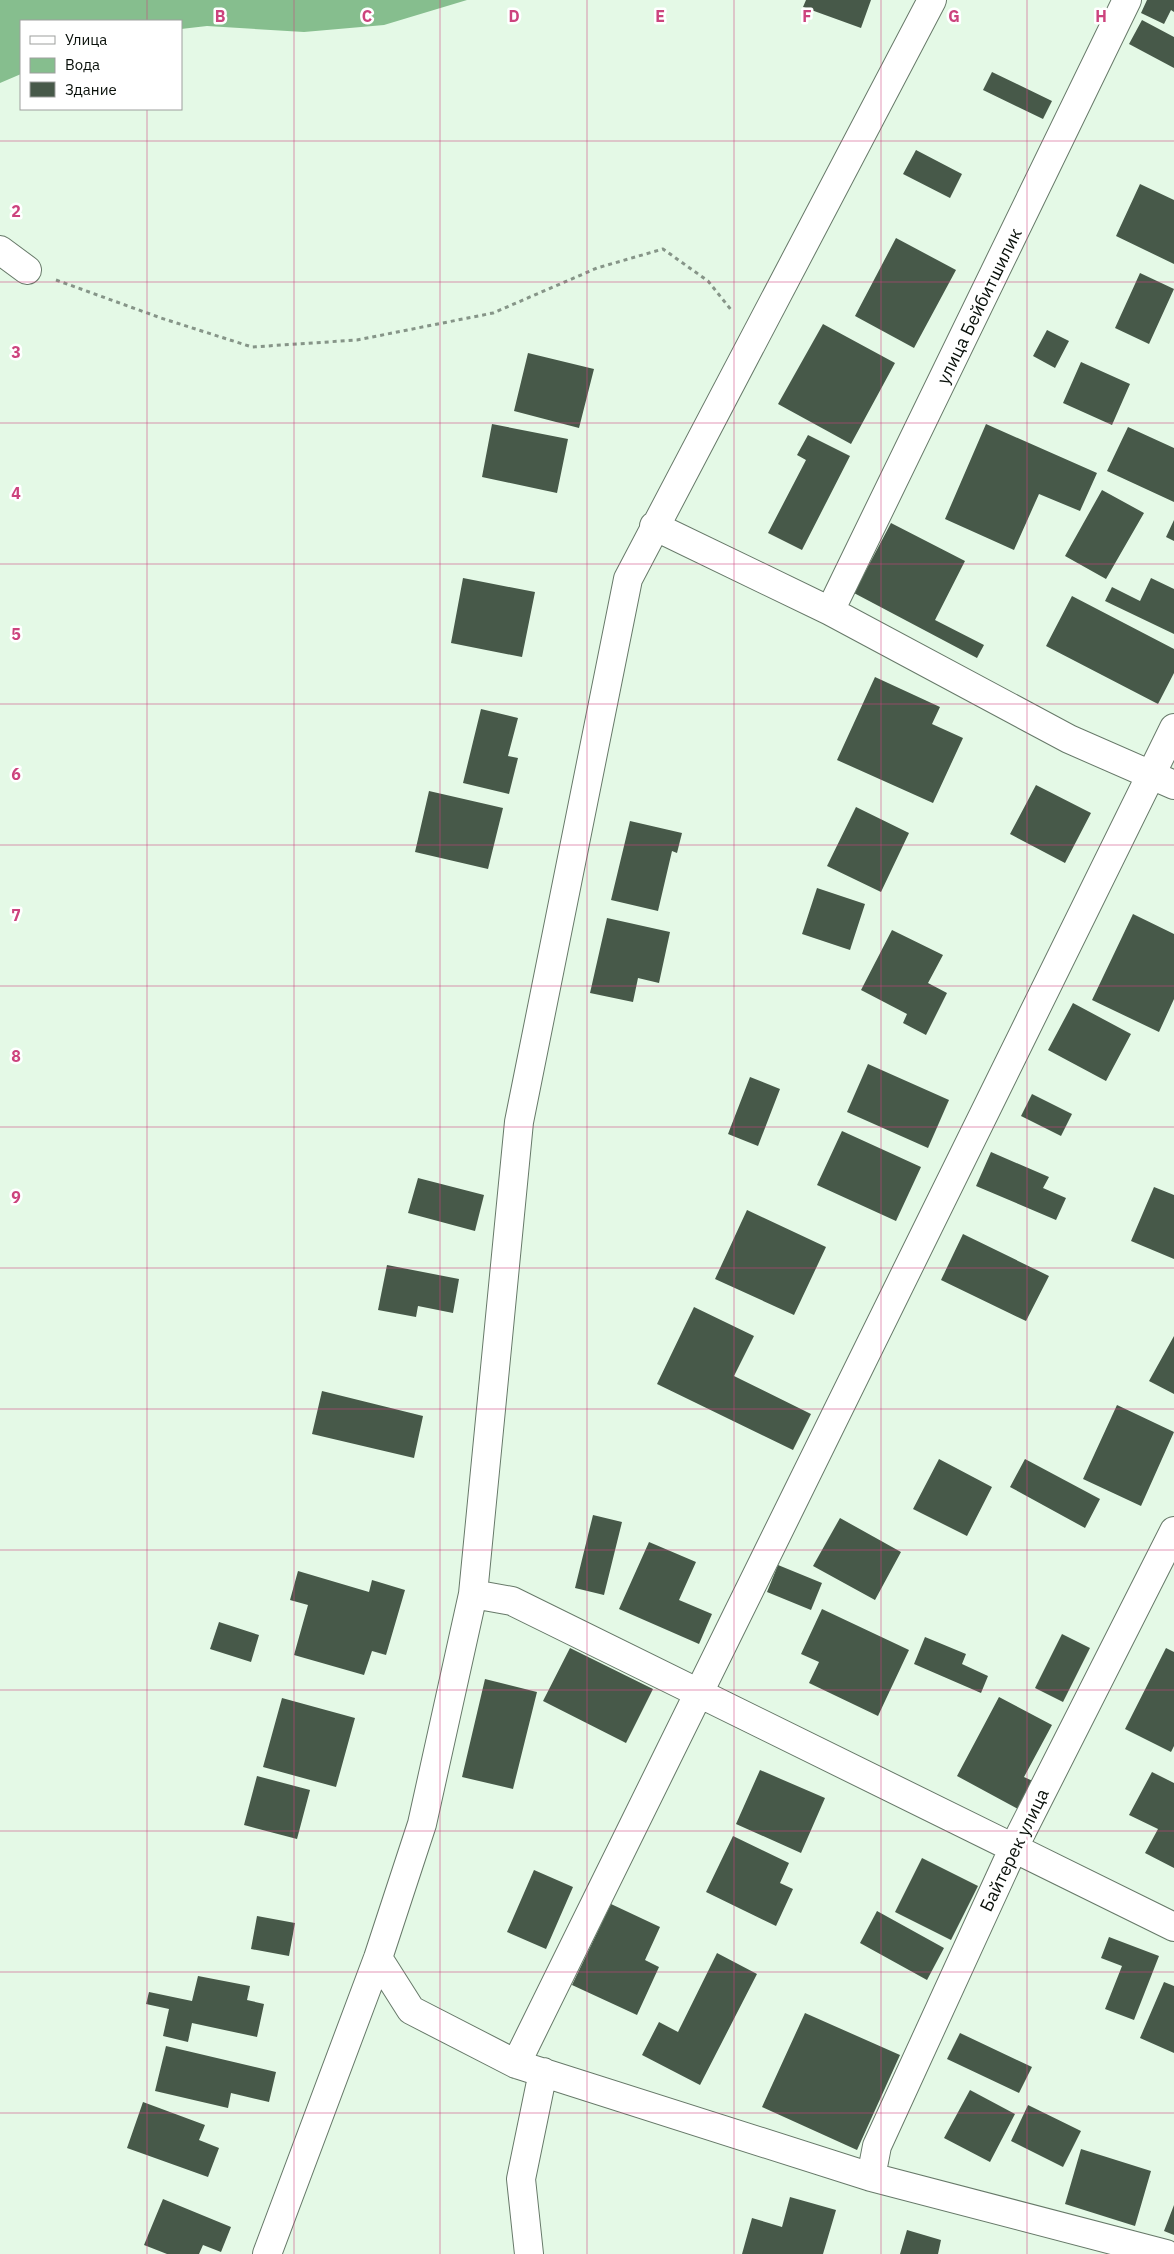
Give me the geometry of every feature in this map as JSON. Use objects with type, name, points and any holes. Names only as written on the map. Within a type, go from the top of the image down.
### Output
[{"type":"street","points":[[268,2254],[378,1958],[422,1824],[473,1594],[519,1122],[628,579],[654,526],[932,0]]},
{"type":"street","name":"улица Бейбитшилик","points":[[830,611],[1127,0]]},
{"type":"street","points":[[0,250],[27,270]]},
{"type":"street","points":[[654,526],[830,611],[1069,739],[1163,779]]},
{"type":"street","points":[[516,2064],[699,1693],[1163,779],[1174,728]]},
{"type":"street","name":"Байтерек улица","points":[[871,2177],[877,2146],[1014,1847],[1174,1531]]},
{"type":"street","points":[[473,1594],[512,1601],[1174,1927]]},
{"type":"street","points":[[378,1958],[411,2010],[516,2064],[871,2177],[1166,2254]]},
{"type":"street","points":[[529,2254],[521,2179],[544,2072]]},
{"type":"path","points":[[27,270],[161,318],[252,347],[357,340],[492,313],[597,268],[663,249],[708,281],[753,339]]},
{"type":"water","points":[[0,0],[467,0],[384,25],[304,32],[207,26],[182,29],[182,20],[20,20],[20,74],[0,83]]},
{"type":"building","points":[[806,0],[871,0],[861,28],[803,7]]},
{"type":"building","points":[[1147,0],[1174,0],[1174,12],[1171,10],[1164,24],[1141,13]]},
{"type":"building","points":[[1142,20],[1174,37],[1174,68],[1129,44]]},
{"type":"building","points":[[992,72],[1052,101],[1043,119],[983,90]]},
{"type":"building","points":[[916,150],[962,174],[950,198],[903,174]]},
{"type":"building","points":[[1140,184],[1174,200],[1174,264],[1116,236]]},
{"type":"building","points":[[896,238],[956,270],[914,348],[855,316]]},
{"type":"building","points":[[1140,273],[1174,289],[1149,344],[1115,328]]},
{"type":"building","points":[[823,324],[895,363],[851,444],[778,404]]},
{"type":"building","points":[[1047,330],[1069,341],[1055,368],[1033,356]]},
{"type":"building","points":[[528,353],[594,369],[579,428],[514,411]]},
{"type":"building","points":[[1081,362],[1130,384],[1112,425],[1063,403]]},
{"type":"building","points":[[492,424],[568,439],[557,493],[482,477]]},
{"type":"building","points":[[986,424],[1097,473],[1080,511],[1039,494],[1014,550],[945,519]]},
{"type":"building","points":[[1128,427],[1174,448],[1174,502],[1107,471]]},
{"type":"building","points":[[808,435],[850,456],[802,550],[768,533],[806,460],[797,455]]},
{"type":"building","points":[[1102,490],[1144,513],[1106,579],[1065,556]]},
{"type":"building","points":[[1174,520],[1174,541],[1166,537]]},
{"type":"building","points":[[891,523],[965,561],[935,620],[984,645],[977,658],[854,593]]},
{"type":"building","points":[[463,578],[535,592],[522,657],[451,643]]},
{"type":"building","points":[[1151,578],[1174,589],[1174,634],[1105,601],[1112,587],[1140,601]]},
{"type":"building","points":[[1072,596],[1174,649],[1174,673],[1158,704],[1046,646]]},
{"type":"building","points":[[875,677],[940,707],[932,724],[963,738],[933,803],[837,760]]},
{"type":"building","points":[[481,709],[518,718],[508,756],[518,758],[509,794],[463,783]]},
{"type":"building","points":[[1036,785],[1091,813],[1065,863],[1010,834]]},
{"type":"building","points":[[429,791],[503,808],[488,869],[415,852]]},
{"type":"building","points":[[856,807],[909,833],[881,892],[827,866]]},
{"type":"building","points":[[630,821],[682,833],[677,853],[672,851],[658,911],[611,900]]},
{"type":"building","points":[[817,888],[865,904],[850,950],[802,934]]},
{"type":"building","points":[[1133,914],[1174,934],[1174,999],[1159,1032],[1092,1000]]},
{"type":"building","points":[[607,918],[670,932],[659,983],[638,978],[633,1002],[590,993]]},
{"type":"building","points":[[892,930],[943,955],[928,983],[947,993],[926,1035],[903,1023],[907,1014],[861,990]]},
{"type":"building","points":[[1073,1003],[1131,1034],[1106,1081],[1048,1050]]},
{"type":"building","points":[[868,1064],[949,1100],[928,1148],[847,1112]]},
{"type":"building","points":[[750,1077],[780,1089],[758,1146],[728,1134]]},
{"type":"building","points":[[1032,1094],[1072,1114],[1061,1136],[1021,1116]]},
{"type":"building","points":[[842,1131],[921,1167],[896,1221],[817,1185]]},
{"type":"building","points":[[991,1152],[1049,1177],[1043,1188],[1066,1198],[1056,1220],[976,1186]]},
{"type":"building","points":[[418,1178],[484,1195],[475,1231],[408,1213]]},
{"type":"building","points":[[1154,1187],[1174,1195],[1174,1259],[1131,1241]]},
{"type":"building","points":[[747,1210],[826,1247],[794,1315],[715,1279]]},
{"type":"building","points":[[963,1234],[1049,1276],[1026,1321],[941,1280]]},
{"type":"building","points":[[387,1265],[459,1279],[453,1313],[418,1306],[416,1317],[378,1310]]},
{"type":"building","points":[[694,1307],[754,1336],[734,1376],[811,1414],[793,1450],[657,1384]]},
{"type":"building","points":[[1174,1336],[1174,1394],[1149,1381]]},
{"type":"building","points":[[322,1391],[423,1416],[414,1458],[312,1434]]},
{"type":"building","points":[[1117,1405],[1174,1432],[1141,1506],[1083,1479]]},
{"type":"building","points":[[939,1459],[992,1487],[967,1536],[913,1509]]},
{"type":"building","points":[[1025,1459],[1100,1499],[1085,1528],[1010,1487]]},
{"type":"building","points":[[593,1515],[622,1522],[604,1595],[575,1588]]},
{"type":"building","points":[[840,1518],[901,1552],[875,1600],[813,1566]]},
{"type":"building","points":[[649,1542],[696,1562],[679,1600],[712,1614],[699,1644],[619,1609]]},
{"type":"building","points":[[778,1565],[822,1583],[811,1610],[767,1592]]},
{"type":"building","points":[[298,1571],[369,1592],[372,1580],[405,1590],[386,1655],[372,1651],[364,1675],[294,1655],[308,1605],[290,1600]]},
{"type":"building","points":[[822,1609],[909,1650],[878,1716],[809,1683],[819,1662],[801,1654]]},
{"type":"building","points":[[219,1622],[259,1635],[251,1662],[210,1649]]},
{"type":"building","points":[[1062,1634],[1090,1648],[1063,1702],[1035,1688]]},
{"type":"building","points":[[925,1637],[966,1654],[962,1664],[988,1676],[981,1693],[914,1664]]},
{"type":"building","points":[[570,1648],[653,1689],[626,1743],[543,1701]]},
{"type":"building","points":[[1166,1648],[1174,1652],[1174,1746],[1171,1752],[1125,1729]]},
{"type":"building","points":[[485,1679],[537,1692],[513,1789],[462,1777]]},
{"type":"building","points":[[999,1697],[1052,1725],[1024,1777],[1035,1782],[1020,1810],[957,1776]]},
{"type":"building","points":[[282,1698],[355,1718],[336,1787],[263,1767]]},
{"type":"building","points":[[760,1770],[825,1798],[801,1853],[736,1824]]},
{"type":"building","points":[[1152,1772],[1174,1783],[1174,1868],[1145,1853],[1158,1829],[1129,1815]]},
{"type":"building","points":[[257,1776],[310,1790],[297,1839],[244,1825]]},
{"type":"building","points":[[733,1836],[789,1863],[780,1883],[793,1889],[776,1926],[706,1892]]},
{"type":"building","points":[[922,1858],[978,1886],[951,1940],[895,1912]]},
{"type":"building","points":[[534,1870],[573,1887],[546,1949],[507,1932]]},
{"type":"building","points":[[611,1904],[660,1927],[645,1960],[659,1967],[637,2015],[572,1985]]},
{"type":"building","points":[[877,1911],[944,1948],[927,1980],[860,1943]]},
{"type":"building","points":[[257,1916],[295,1923],[289,1956],[251,1949]]},
{"type":"building","points":[[1109,1937],[1159,1956],[1134,2020],[1105,2009],[1122,1966],[1101,1958]]},
{"type":"building","points":[[717,1953],[757,1974],[700,2085],[642,2055],[659,2022],[678,2032]]},
{"type":"building","points":[[198,1976],[250,1986],[247,2000],[264,2004],[257,2037],[192,2023],[188,2042],[163,2036],[169,2009],[146,2004],[149,1992],[192,2001]]},
{"type":"building","points":[[1164,1982],[1174,1986],[1174,2053],[1140,2038]]},
{"type":"building","points":[[805,2013],[900,2055],[857,2150],[762,2107]]},
{"type":"building","points":[[960,2033],[1032,2067],[1019,2093],[947,2059]]},
{"type":"building","points":[[166,2046],[276,2072],[269,2102],[231,2093],[228,2108],[155,2091]]},
{"type":"building","points":[[970,2090],[1015,2114],[990,2162],[944,2138]]},
{"type":"building","points":[[143,2102],[205,2125],[199,2140],[219,2148],[208,2177],[127,2148]]},
{"type":"building","points":[[1028,2105],[1081,2131],[1063,2167],[1011,2141]]},
{"type":"building","points":[[1081,2149],[1151,2171],[1135,2226],[1065,2204]]},
{"type":"building","points":[[790,2197],[836,2210],[823,2254],[742,2254],[752,2218],[782,2227]]},
{"type":"building","points":[[163,2199],[231,2227],[221,2252],[203,2245],[199,2254],[167,2254],[144,2245]]},
{"type":"building","points":[[1174,2205],[1174,2235],[1164,2231]]},
{"type":"building","points":[[907,2230],[941,2240],[938,2254],[900,2254]]}]
